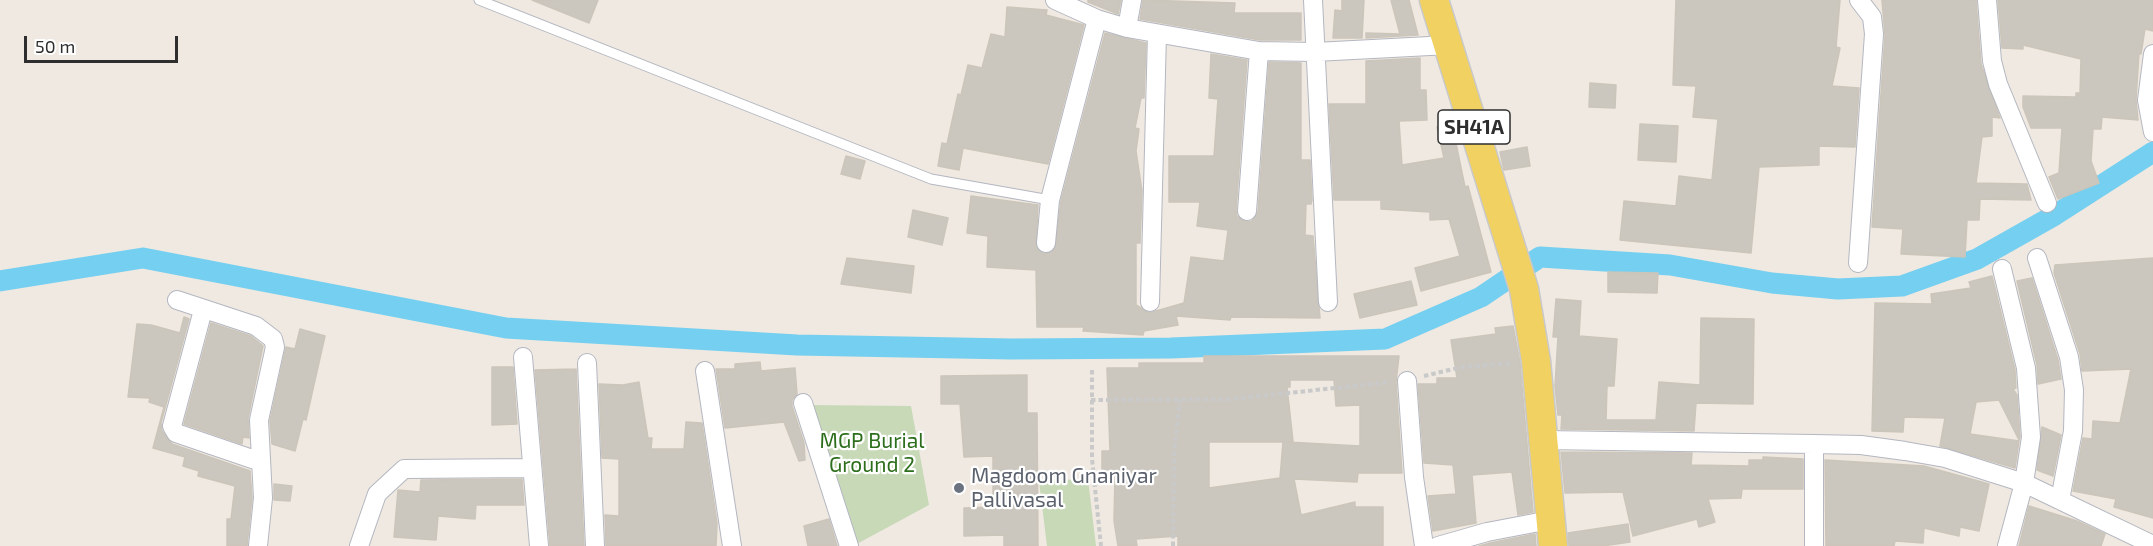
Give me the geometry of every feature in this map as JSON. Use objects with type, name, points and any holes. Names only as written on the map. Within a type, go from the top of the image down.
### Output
[{"type":"main road","name":"SH41A","points":[[1434,0],[1524,289],[1536,361],[1551,533]]},
{"type":"street","points":[[1055,0],[1097,19],[1126,28],[1259,51],[1315,52],[1449,45]]},
{"type":"street","points":[[1126,28],[1132,0]]},
{"type":"street","points":[[1313,0],[1328,302]]},
{"type":"street","points":[[1858,262],[1874,34],[1872,17],[1859,0]]},
{"type":"street","points":[[1987,0],[1992,61],[1998,84],[2047,202]]},
{"type":"street","points":[[1046,243],[1050,200],[1097,19]]},
{"type":"street","points":[[1150,302],[1157,34]]},
{"type":"street","points":[[1247,211],[1259,51]]},
{"type":"street","points":[[2153,54],[2147,100],[2153,132]]},
{"type":"street","points":[[2037,258],[2068,357],[2074,390],[2073,431],[2060,500]]},
{"type":"street","points":[[2002,268],[2026,368],[2031,443],[2024,483],[2007,546]]},
{"type":"street","points":[[177,300],[256,326],[273,339],[275,347],[259,420],[264,498],[258,546]]},
{"type":"street","points":[[203,310],[172,426],[176,433],[261,462]]},
{"type":"street","points":[[523,357],[539,546]]},
{"type":"street","points":[[587,363],[595,546]]},
{"type":"street","points":[[705,371],[732,546]]},
{"type":"street","points":[[1407,381],[1414,477],[1424,546]]},
{"type":"street","points":[[803,403],[849,546]]},
{"type":"street","points":[[1544,440],[1861,445],[1945,458],[2024,483],[2153,545]]},
{"type":"street","points":[[1814,444],[1814,546]]},
{"type":"street","points":[[359,546],[376,494],[404,470],[532,468]]},
{"type":"street","points":[[1438,546],[1457,544],[1487,532],[1551,533]]},
{"type":"lane","points":[[479,0],[930,179],[1050,200]]},
{"type":"path","points":[[1091,400],[1232,399],[1407,381],[1462,367],[1536,361]]},
{"type":"path","points":[[1092,370],[1092,459],[1101,546]]},
{"type":"path","points":[[1173,546],[1174,452],[1180,399]]},
{"type":"green space","name":"MGP Burial Ground 2","points":[[808,405],[911,406],[929,505],[853,546]]},
{"type":"green space","points":[[1088,479],[1096,546],[1047,546],[1039,481]]},
{"type":"building","points":[[532,0],[598,0],[589,23]]},
{"type":"building","points":[[1088,0],[1121,0],[1118,14],[1088,2]]},
{"type":"building","points":[[1143,0],[1235,3],[1234,13],[1301,13],[1301,40],[1260,40],[1140,19]]},
{"type":"building","points":[[1342,0],[1364,0],[1362,38],[1333,38],[1335,10],[1342,11]]},
{"type":"building","points":[[1391,0],[1409,0],[1418,35],[1366,38],[1366,33],[1400,34]]},
{"type":"building","points":[[1676,0],[1840,0],[1836,47],[1840,48],[1832,86],[1859,88],[1855,147],[1819,146],[1819,165],[1759,167],[1751,253],[1620,240],[1624,201],[1676,206],[1679,176],[1712,180],[1718,119],[1693,117],[1696,86],[1673,85]]},
{"type":"building","points":[[1882,0],[1976,0],[1981,64],[2000,118],[1992,117],[1992,136],[1982,137],[1976,183],[2027,184],[2031,200],[1980,199],[1979,220],[1967,220],[1965,257],[1901,254],[1903,229],[1872,227],[1885,35]]},
{"type":"building","points":[[1998,0],[2153,0],[2153,31],[2145,29],[2141,54],[2139,53],[2136,99],[2138,120],[2102,117],[2101,129],[2093,129],[2091,161],[2099,183],[2058,199],[2049,177],[2059,173],[2062,128],[2031,128],[2023,107],[2023,96],[2076,97],[2076,93],[2080,93],[2081,59],[2023,45],[2023,49],[2002,48]]},
{"type":"building","points":[[1007,7],[1047,10],[1046,15],[1084,25],[1048,164],[963,148],[959,170],[938,166],[942,143],[947,144],[958,94],[961,95],[968,65],[982,68],[991,34],[1005,37]]},
{"type":"building","points":[[1105,33],[1146,43],[1144,98],[1141,98],[1135,128],[1139,129],[1136,151],[1142,191],[1140,243],[1136,243],[1136,305],[1149,313],[1184,303],[1191,257],[1224,261],[1228,230],[1197,226],[1200,202],[1169,202],[1169,156],[1214,156],[1218,99],[1209,98],[1211,54],[1247,60],[1236,210],[1237,216],[1246,222],[1252,221],[1258,212],[1269,62],[1301,63],[1301,160],[1310,160],[1312,200],[1311,204],[1306,204],[1305,235],[1313,236],[1320,318],[1231,317],[1230,320],[1176,316],[1178,325],[1144,331],[1143,335],[1083,331],[1084,327],[1037,327],[1036,270],[987,267],[988,236],[967,233],[971,196],[1038,205],[1036,247],[1044,254],[1055,249],[1061,201]]},
{"type":"building","points":[[1420,58],[1420,90],[1426,90],[1427,120],[1399,121],[1402,165],[1444,158],[1437,127],[1452,124],[1465,187],[1468,186],[1491,272],[1421,291],[1415,268],[1460,256],[1449,219],[1430,220],[1430,212],[1381,209],[1381,200],[1334,200],[1329,104],[1366,104],[1366,61]]},
{"type":"building","points":[[1590,83],[1616,85],[1615,108],[1589,107]]},
{"type":"building","points":[[1640,124],[1678,126],[1676,162],[1638,160]]},
{"type":"building","points":[[1527,147],[1530,166],[1504,170],[1500,152]]},
{"type":"building","points":[[846,156],[865,161],[860,179],[841,174]]},
{"type":"building","points":[[913,210],[948,218],[942,245],[908,237]]},
{"type":"building","points":[[847,258],[914,266],[911,293],[841,284]]},
{"type":"building","points":[[2153,258],[2153,518],[2114,507],[2116,499],[2073,491],[2083,438],[2092,439],[2093,421],[2120,423],[2131,369],[2082,371],[2080,354],[2054,273],[2055,265]]},
{"type":"building","points":[[1608,272],[1658,273],[1657,293],[1608,292]]},
{"type":"building","points":[[1992,276],[2015,370],[2016,388],[2013,389],[2017,395],[2020,437],[2019,440],[1999,400],[1976,402],[1970,434],[2019,441],[2015,468],[1940,446],[1945,418],[1904,417],[1903,432],[1872,431],[1875,303],[1932,304],[1931,294],[1971,288],[1969,282]]},
{"type":"building","points":[[2032,278],[2058,360],[2061,379],[2038,384],[2037,365],[2017,281]]},
{"type":"building","points":[[1411,281],[1417,305],[1360,318],[1354,294]]},
{"type":"building","points":[[1556,299],[1581,301],[1579,336],[1617,339],[1614,386],[1607,386],[1606,420],[1656,420],[1659,382],[1700,385],[1701,318],[1754,319],[1753,404],[1696,403],[1694,431],[1561,429],[1562,415],[1558,415],[1555,386],[1558,337],[1553,337]]},
{"type":"building","points":[[184,317],[189,319],[161,423],[162,431],[172,444],[250,471],[252,498],[247,546],[227,546],[227,519],[231,519],[235,486],[198,476],[199,471],[183,466],[185,457],[153,448],[164,407],[149,402],[150,398],[128,397],[137,324],[151,325],[180,333]]},
{"type":"building","points":[[211,323],[251,336],[263,346],[248,418],[249,438],[243,437],[242,444],[184,424]]},
{"type":"building","points":[[1513,326],[1520,363],[1533,512],[1518,515],[1512,472],[1472,475],[1476,523],[1433,531],[1428,496],[1456,494],[1453,465],[1424,463],[1418,384],[1437,384],[1437,378],[1457,378],[1451,340],[1496,334],[1495,328]]},
{"type":"building","points":[[300,329],[325,336],[306,420],[303,419],[295,451],[272,444],[270,421],[286,347],[295,349]]},
{"type":"building","points":[[1204,356],[1399,356],[1396,382],[1402,473],[1358,473],[1357,482],[1294,479],[1301,515],[1355,502],[1355,507],[1383,507],[1383,546],[1178,546],[1178,536],[1136,539],[1137,546],[1118,546],[1114,521],[1115,475],[1102,475],[1102,451],[1110,451],[1107,368],[1139,368],[1139,363],[1204,363]],"holes":[[[1290,380],[1334,380],[1336,406],[1360,405],[1360,446],[1287,442],[1293,441],[1287,387],[1290,387]],[[1209,442],[1283,442],[1280,478],[1209,488]]]},
{"type":"building","points":[[760,362],[761,371],[795,368],[797,394],[792,400],[792,406],[804,443],[805,460],[799,461],[784,422],[725,428],[716,369],[735,369],[735,364]]},
{"type":"building","points":[[492,367],[513,367],[517,424],[492,425]]},
{"type":"building","points":[[576,369],[584,546],[550,546],[535,370]]},
{"type":"building","points":[[1027,375],[1027,413],[1037,413],[1038,546],[1004,546],[1004,535],[964,536],[964,508],[993,507],[993,456],[964,457],[960,404],[941,404],[941,376]]},
{"type":"building","points":[[639,382],[648,438],[652,438],[651,449],[684,449],[686,422],[702,423],[717,523],[716,546],[606,546],[605,515],[619,516],[619,459],[602,458],[599,384],[623,385]]},
{"type":"building","points":[[2042,427],[2061,435],[2053,476],[2037,470]]},
{"type":"building","points":[[1561,452],[1692,453],[1691,465],[1749,466],[1749,460],[1763,460],[1763,457],[1803,459],[1803,489],[1742,489],[1741,498],[1708,499],[1715,522],[1699,527],[1697,519],[1633,536],[1623,492],[1565,493]]},
{"type":"building","points":[[1825,460],[1924,466],[1989,484],[1979,531],[1960,527],[1959,536],[1924,528],[1923,543],[1895,541],[1894,546],[1826,546]]},
{"type":"building","points":[[522,479],[524,505],[476,505],[475,519],[438,516],[436,540],[394,537],[398,490],[420,492],[421,480]]},
{"type":"building","points":[[274,484],[292,486],[290,501],[274,500]]},
{"type":"building","points":[[2029,506],[2077,521],[2105,534],[2101,546],[2019,546]]},
{"type":"building","points":[[829,519],[837,546],[808,546],[804,526]]},
{"type":"building","points":[[1628,524],[1630,542],[1603,546],[1569,546],[1568,533]]},
{"type":"building","points":[[1535,534],[1536,546],[1479,546],[1490,543]]},
{"type":"waterway","points":[[0,281],[143,258],[506,328],[797,345],[1011,349],[1171,348],[1385,339],[1481,297],[1540,257],[1670,265],[1772,283],[1838,289],[1902,286],[1977,259],[2055,215],[2153,152]]},
{"type":"place","name":"Magdoom Gnaniyar Pallivasal","points":[[959,488]]}]
